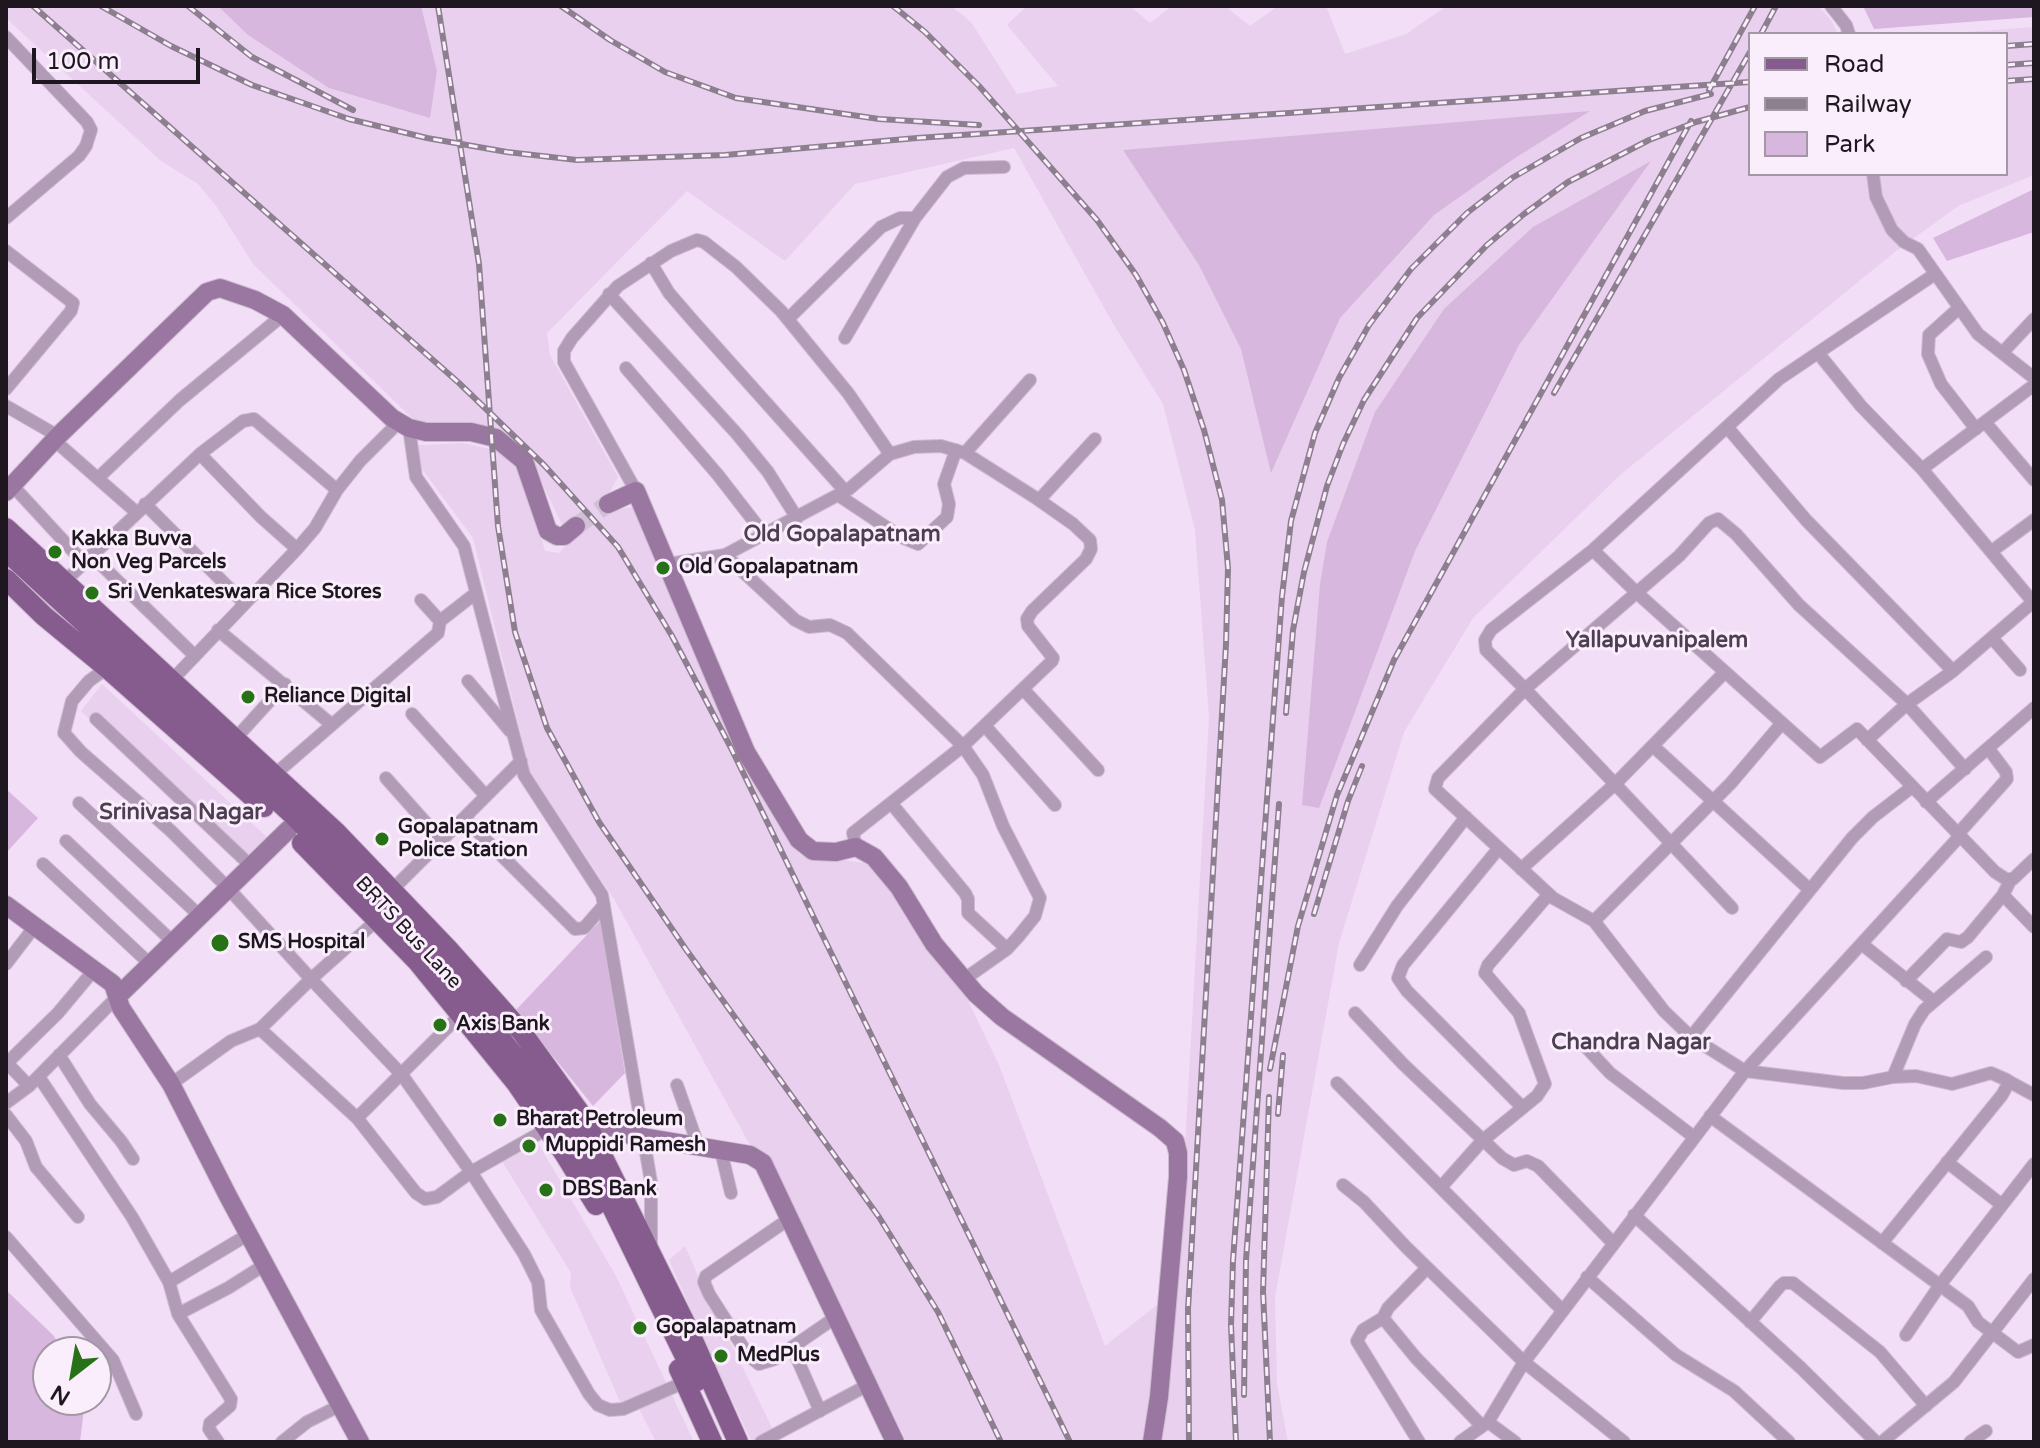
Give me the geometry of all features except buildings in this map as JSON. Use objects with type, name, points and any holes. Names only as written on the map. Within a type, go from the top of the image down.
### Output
[{"type":"main road","points":[[6,528],[335,831],[521,1031],[565,1123],[589,1193],[655,1318],[712,1442]]},
{"type":"main road","name":"BRTS Bus Lane","points":[[6,551],[294,816],[429,952],[480,1012],[565,1123],[612,1207],[726,1442]]},
{"type":"main road","points":[[6,579],[44,616],[289,829],[417,961],[517,1084],[565,1123],[651,1251],[738,1442]]},
{"type":"street","points":[[1831,6],[1848,32]]},
{"type":"street","points":[[6,37],[87,122],[91,130],[79,156],[6,218]]},
{"type":"street","points":[[845,338],[915,218],[955,170],[1004,167]]},
{"type":"street","points":[[1873,176],[1876,197],[1883,215],[1899,238],[1918,249],[1978,334],[2034,378]]},
{"type":"street","points":[[788,319],[881,227],[900,218],[915,218]]},
{"type":"street","points":[[890,454],[848,393],[788,319],[759,288],[704,242],[690,242],[651,263],[609,294],[564,351],[564,362],[636,491],[746,752],[799,840],[813,851],[836,852],[856,847],[874,857],[899,887],[934,944],[963,980],[1002,1017],[1175,1141],[1178,1177],[1159,1397],[1152,1442]]},
{"type":"street","points":[[6,251],[73,303],[71,311],[6,389]]},
{"type":"street","points":[[651,263],[669,293],[841,493],[901,537],[918,544],[947,517],[949,504],[944,484],[961,452],[1030,380]]},
{"type":"street","points":[[1732,908],[1486,650],[1485,640],[1491,630],[1593,550],[1779,379],[1935,274]]},
{"type":"street","points":[[195,656],[87,559],[10,482],[207,292],[220,288],[232,291],[283,315],[404,425],[426,432],[471,432],[496,438],[524,461],[548,531],[564,536],[576,526]]},
{"type":"street","points":[[609,294],[737,434],[768,472],[797,518]]},
{"type":"street","points":[[1959,308],[1929,335],[1928,354],[1941,384],[2034,480]]},
{"type":"street","points":[[98,478],[180,400],[283,315]]},
{"type":"street","points":[[2003,352],[2034,319]]},
{"type":"street","points":[[1818,353],[1861,406],[1922,469],[2034,602],[1867,740]]},
{"type":"street","points":[[6,364],[17,375]]},
{"type":"street","points":[[626,368],[718,475],[763,533]]},
{"type":"street","points":[[1922,469],[2034,385]]},
{"type":"street","points":[[6,406],[56,438],[98,478],[140,508],[244,603]]},
{"type":"street","points":[[65,581],[140,508],[240,422],[254,419],[337,490]]},
{"type":"street","points":[[172,680],[297,549],[315,528],[337,490],[360,461],[404,425]]},
{"type":"street","points":[[404,425],[416,477],[464,546],[524,775],[602,895],[651,1182],[651,1251]]},
{"type":"street","points":[[1727,427],[1806,520],[1953,671]]},
{"type":"street","points":[[1039,500],[1095,439]]},
{"type":"street","points":[[668,564],[725,555],[841,493],[890,454],[914,447],[941,446],[961,452],[1039,500],[1090,540],[1091,549],[1086,559],[1027,619],[1028,626],[1053,658],[1046,669],[963,746],[853,833],[856,847]]},
{"type":"street","points":[[200,454],[297,549]]},
{"type":"street","points":[[608,504],[636,491]]},
{"type":"street","points":[[1965,769],[1907,704],[1799,605],[1721,520],[1709,523],[1679,556],[1525,689],[1434,786],[1440,795],[1549,894],[1594,921],[1664,1011],[1691,1037],[1745,1071],[1843,1083],[1916,1076],[1952,1084],[1991,1073],[2034,1095]]},
{"type":"street","points":[[1992,551],[2034,520]]},
{"type":"street","points":[[1593,550],[1820,757],[1857,729],[1958,836],[1995,872],[2011,879]]},
{"type":"street","points":[[725,555],[795,620],[809,627],[830,625],[847,633],[963,746],[983,775],[1003,826],[1040,898],[1035,916],[1007,949],[963,980]]},
{"type":"street","points":[[274,775],[438,633],[440,621],[476,593]]},
{"type":"street","points":[[421,600],[440,621]]},
{"type":"street","points":[[218,630],[331,724]]},
{"type":"street","points":[[1992,638],[2020,670]]},
{"type":"street","points":[[107,668],[89,681],[72,701],[64,733],[228,888],[402,1075],[524,1254],[538,1282],[541,1310],[589,1394],[598,1405],[610,1410],[623,1409],[685,1382]]},
{"type":"street","points":[[1521,869],[1615,784],[1725,672]]},
{"type":"street","points":[[468,681],[514,737]]},
{"type":"street","points":[[235,739],[285,684]]},
{"type":"street","points":[[1024,690],[1098,770]]},
{"type":"street","points":[[1926,802],[2034,708]]},
{"type":"street","points":[[412,714],[486,796]]},
{"type":"street","points":[[96,719],[251,866]]},
{"type":"street","points":[[1594,921],[1731,783],[1782,723]]},
{"type":"street","points":[[985,726],[1055,805]]},
{"type":"street","points":[[1653,746],[1810,890]]},
{"type":"street","points":[[1460,1442],[1485,1424],[1562,1310],[1745,1071],[1863,945],[2007,779],[2006,772],[1988,748]]},
{"type":"street","points":[[392,890],[521,761]]},
{"type":"street","points":[[386,778],[442,841]]},
{"type":"street","points":[[1691,1037],[1852,838],[1873,817],[1912,787]]},
{"type":"street","points":[[79,803],[200,916]]},
{"type":"street","points":[[891,803],[965,893],[968,913],[1007,949]]},
{"type":"street","points":[[1360,965],[1397,906],[1466,817]]},
{"type":"street","points":[[464,818],[575,929],[584,928],[604,905]]},
{"type":"street","points":[[6,1103],[39,1077],[289,829]]},
{"type":"street","points":[[66,841],[174,943]]},
{"type":"street","points":[[1499,848],[1403,965],[1398,978],[1407,991],[1522,1107]]},
{"type":"street","points":[[1906,981],[1947,939],[1961,942],[1968,937],[2003,895],[2011,879],[2034,859]]},
{"type":"street","points":[[43,864],[150,964]]},
{"type":"street","points":[[1442,1186],[1482,1141],[1537,1096],[1545,1084],[1519,1013],[1485,971],[1549,894]]},
{"type":"street","points":[[2003,895],[2034,927]]},
{"type":"street","points":[[6,906],[113,984],[121,1008],[171,1084],[360,1442]]},
{"type":"street","points":[[171,1084],[231,1041],[260,1029],[377,920]]},
{"type":"street","points":[[6,964],[35,926]]},
{"type":"street","points":[[1863,945],[1933,1001]]},
{"type":"street","points":[[1893,1077],[1915,1024],[1933,1001],[1986,957]]},
{"type":"street","points":[[29,1086],[6,1063],[58,1013],[94,970]]},
{"type":"street","points":[[1355,1013],[1482,1141],[1510,1164],[1527,1161],[1538,1166],[1613,1243]]},
{"type":"street","points":[[357,1118],[460,1015]]},
{"type":"street","points":[[260,1029],[357,1118],[416,1193],[425,1199],[437,1197],[471,1172],[565,1123],[601,1122],[630,1135],[750,1155],[763,1163],[895,1442]]},
{"type":"street","points":[[1585,1046],[1610,1073],[1694,1137]]},
{"type":"street","points":[[59,1055],[90,1104],[133,1159]]},
{"type":"street","points":[[39,1077],[132,1217],[169,1282],[178,1314],[231,1399],[230,1406],[210,1423],[209,1429],[218,1442]]},
{"type":"street","points":[[1882,1243],[2002,1095],[2008,1081]]},
{"type":"street","points":[[1337,1083],[1562,1310]]},
{"type":"street","points":[[677,1085],[699,1148]]},
{"type":"street","points":[[6,1115],[26,1141],[36,1167],[78,1217]]},
{"type":"street","points":[[1710,1116],[1968,1306],[1978,1322],[2018,1352],[2034,1345]]},
{"type":"street","points":[[721,1151],[731,1193]]},
{"type":"street","points":[[1947,1162],[2002,1205]]},
{"type":"street","points":[[1906,1335],[1940,1285],[2034,1164]]},
{"type":"street","points":[[1343,1185],[1364,1202],[1524,1362],[1624,1442]]},
{"type":"street","points":[[1634,1215],[1879,1442],[1954,1382],[2034,1279]]},
{"type":"street","points":[[789,1219],[706,1276],[704,1282],[709,1294],[756,1363],[768,1363],[836,1317]]},
{"type":"street","points":[[169,1282],[249,1234]]},
{"type":"street","points":[[6,1237],[113,1360],[136,1414]]},
{"type":"street","points":[[178,1314],[266,1264]]},
{"type":"street","points":[[1419,1442],[1357,1341],[1363,1330],[1383,1318],[1388,1308],[1427,1268]]},
{"type":"street","points":[[1587,1277],[1676,1355],[1734,1391],[1787,1442]]},
{"type":"street","points":[[1750,1322],[1780,1286],[1793,1283],[1880,1352],[1926,1406]]},
{"type":"street","points":[[1383,1318],[1416,1358],[1485,1424],[1515,1442]]},
{"type":"street","points":[[792,1347],[820,1411]]},
{"type":"street","points":[[761,1442],[781,1437],[868,1385]]},
{"type":"street","points":[[282,1442],[307,1422],[341,1405]]},
{"type":"street","points":[[1970,1442],[1986,1431]]},
{"type":"shaded area","points":[[6,6],[951,6],[971,22],[1017,94],[1058,86],[1007,25],[1027,6],[1130,6],[1150,23],[1172,6],[1225,6],[1250,26],[1278,6],[1326,6],[1345,54],[1406,34],[1447,6],[1818,6],[1837,32],[1748,32],[1748,176],[2008,176],[2008,32],[1965,32],[2034,27],[2034,175],[1958,206],[1895,252],[1620,475],[1473,618],[1404,732],[1339,943],[1275,1297],[1277,1384],[1288,1442],[907,1442],[762,1152],[750,1145],[614,899],[530,772],[473,538],[405,446],[463,443],[503,452],[524,476],[545,551],[559,553],[581,530],[574,520],[562,525],[536,470],[511,441],[478,423],[416,422],[254,265],[217,207],[198,184],[161,161],[6,18]],"holes":[[[1014,148],[1111,320],[1163,404],[1195,530],[1209,717],[1177,1289],[1105,1346],[999,1065],[961,986],[884,877],[864,863],[799,854],[718,693],[633,507],[610,511],[605,501],[618,477],[550,355],[547,333],[687,191],[785,261],[855,184]]]},
{"type":"shaded area","points":[[102,684],[269,839],[244,867],[81,711]]},
{"type":"shaded area","points":[[535,1138],[615,1274],[694,1442],[656,1442],[634,1399],[621,1404],[570,1287],[571,1273],[500,1158]]},
{"type":"shaded area","points":[[685,1246],[779,1442],[752,1442],[669,1260]]},
{"type":"green space","points":[[218,6],[421,6],[437,71],[430,118],[329,88],[248,35]]},
{"type":"green space","points":[[1863,6],[2034,6],[2034,17],[1874,29]]},
{"type":"green space","points":[[1590,111],[1512,160],[1434,215],[1340,318],[1271,473],[1241,349],[1199,265],[1123,150]]},
{"type":"green space","points":[[1651,161],[1519,345],[1415,551],[1319,808],[1302,805],[1320,584],[1327,542],[1375,412],[1444,309],[1533,227]]},
{"type":"green space","points":[[2034,189],[2034,232],[1947,261],[1933,238]]},
{"type":"green space","points":[[6,789],[38,818],[6,853]]},
{"type":"green space","points":[[600,921],[625,1073],[593,1106],[516,1010]]},
{"type":"green space","points":[[6,1290],[54,1336],[32,1336],[32,1416],[83,1416],[80,1442],[6,1442]]},
{"type":"tunnel","points":[[576,526],[608,504]]},
{"type":"railway","points":[[33,6],[459,383],[544,465],[618,547],[672,636],[731,748],[1070,1442]]},
{"type":"railway","points":[[101,6],[171,46],[252,85],[349,119],[427,138],[577,160],[725,155],[917,138],[1748,82]]},
{"type":"railway","points":[[188,6],[252,57],[353,110]]},
{"type":"railway","points":[[438,6],[479,264],[498,526],[515,632],[547,728],[599,822],[685,948],[879,1217],[938,1312],[1001,1442]]},
{"type":"railway","points":[[561,6],[610,40],[665,72],[736,98],[879,119],[979,125]]},
{"type":"railway","points":[[893,6],[925,32],[979,86],[1097,220],[1136,275],[1163,323],[1184,370],[1222,500],[1228,568],[1226,644],[1188,1309],[1189,1442]]},
{"type":"railway","points":[[1709,90],[1755,6]]},
{"type":"railway","points":[[1762,32],[1776,6]]},
{"type":"railway","points":[[2008,46],[2034,44]]},
{"type":"railway","points":[[1554,393],[1748,55]]},
{"type":"railway","points":[[2008,65],[2034,63]]},
{"type":"railway","points":[[2008,81],[2034,79]]},
{"type":"railway","points":[[1236,1442],[1231,1325],[1233,1260],[1282,596],[1291,521],[1315,433],[1339,378],[1369,325],[1411,269],[1467,213],[1512,178],[1581,138],[1645,111],[1711,94]]},
{"type":"railway","points":[[1286,713],[1293,630],[1304,572],[1327,486],[1364,400],[1417,318],[1487,245],[1568,182],[1649,140],[1696,122],[1748,108]]},
{"type":"railway","points":[[1270,1069],[1298,926],[1337,795],[1394,660],[1691,121]]},
{"type":"railway","points":[[1314,914],[1348,801],[1362,766]]},
{"type":"railway","points":[[1244,1395],[1246,1260],[1279,804]]},
{"type":"railway","points":[[1278,1114],[1283,1055]]},
{"type":"railway","points":[[1269,1097],[1263,1292],[1270,1442]]},
{"type":"place","name":"Kakka Buvva Non Veg Parcels","points":[[55,552]]},
{"type":"place","name":"Old Gopalapatnam","points":[[663,568]]},
{"type":"place","name":"Sri Venkateswara Rice Stores","points":[[92,593]]},
{"type":"place","name":"Reliance Digital","points":[[248,697]]},
{"type":"place","name":"Gopalapatnam Police Station","points":[[382,839]]},
{"type":"place","name":"SMS Hospital","points":[[220,943]]},
{"type":"place","name":"Axis Bank","points":[[440,1025]]},
{"type":"place","name":"Bharat Petroleum","points":[[500,1120]]},
{"type":"place","name":"Muppidi Ramesh","points":[[529,1146]]},
{"type":"place","name":"DBS Bank","points":[[546,1190]]},
{"type":"place","name":"Gopalapatnam","points":[[640,1328]]},
{"type":"place","name":"MedPlus","points":[[721,1356]]},
{"type":"district","name":"Old Gopalapatnam","points":[[842,535]]},
{"type":"district","name":"Yallapuvanipalem","points":[[1657,641]]},
{"type":"district","name":"Srinivasa Nagar","points":[[181,813]]},
{"type":"district","name":"Chandra Nagar","points":[[1631,1043]]}]
